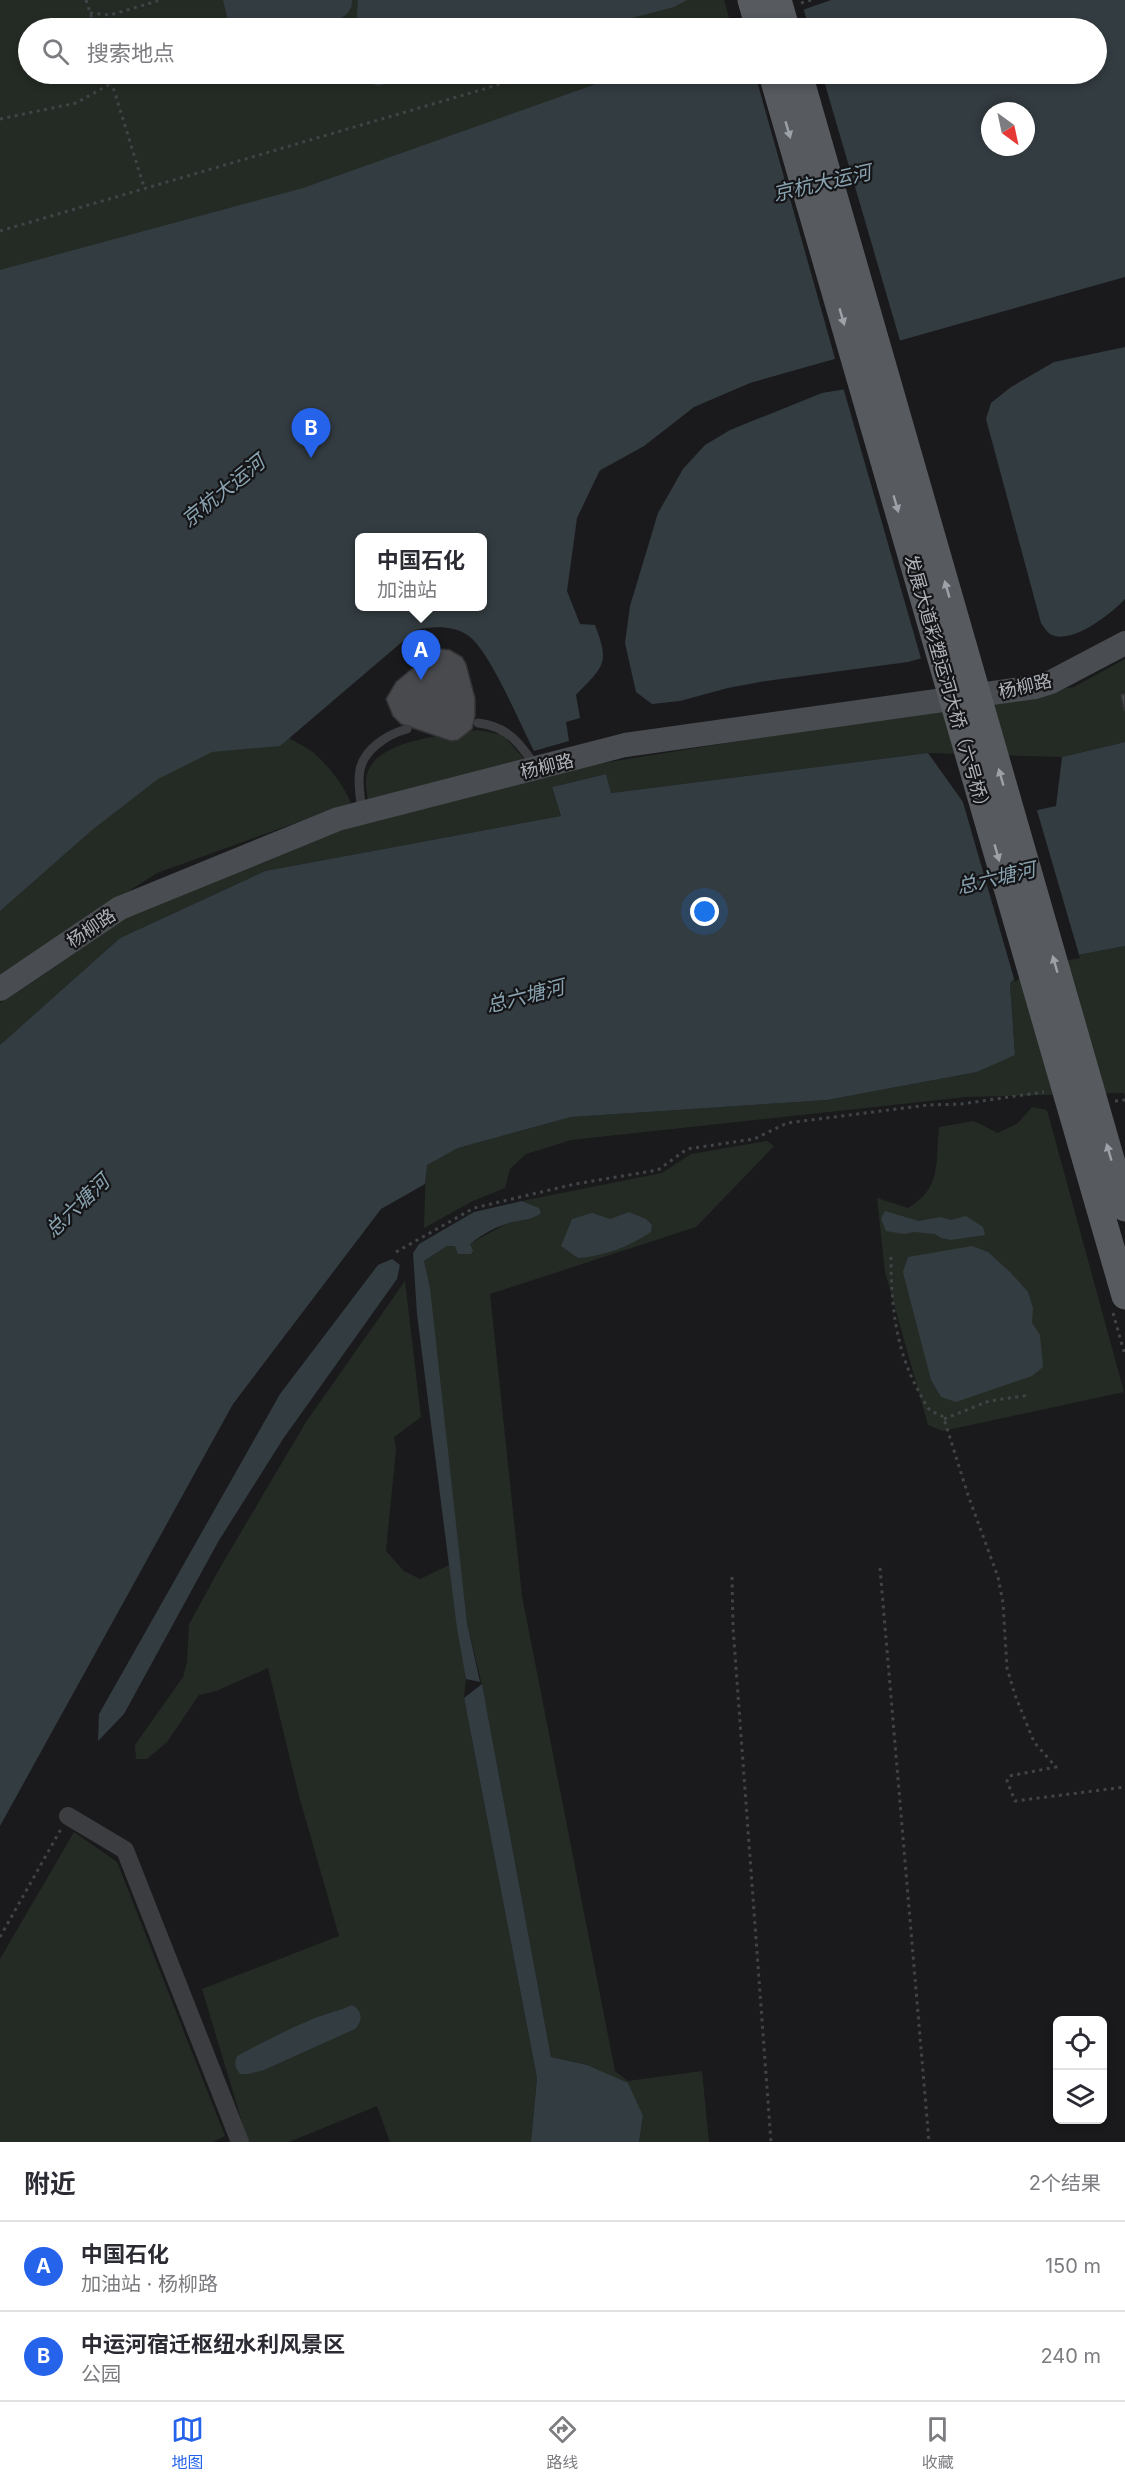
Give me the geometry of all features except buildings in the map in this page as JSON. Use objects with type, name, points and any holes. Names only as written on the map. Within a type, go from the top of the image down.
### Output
[{"type":"main road","points":[[750,0],[756,18]]},
{"type":"main road","points":[[778,0],[783,18]]},
{"type":"main road","name":"发展大道彩塑运河大桥（六号桥）","points":[[775,84],[1125,1296]]},
{"type":"main road","name":"发展大道彩塑运河大桥（六号桥）","points":[[802,84],[1125,1208]]},
{"type":"street","name":"杨柳路","points":[[0,989],[120,908],[338,819],[625,746],[1035,687],[1051,682],[1125,643]]},
{"type":"street","points":[[68,1816],[125,1850],[240,2142]]},
{"type":"lane","points":[[478,723],[498,727],[512,736],[537,768]]},
{"type":"lane","points":[[362,813],[360,769],[372,749],[393,733],[407,729]]},
{"type":"path","points":[[86,0],[92,18]]},
{"type":"path","points":[[90,13],[110,15],[161,0]]},
{"type":"path","points":[[0,119],[76,103],[110,84]]},
{"type":"path","points":[[112,84],[144,188]]},
{"type":"path","points":[[0,231],[501,84]]},
{"type":"path","points":[[396,1252],[474,1208],[575,1184],[658,1170],[687,1149],[754,1139],[787,1123],[928,1105],[961,1104],[1035,1091],[1051,1092]]},
{"type":"path","points":[[1114,1101],[1125,1100]]},
{"type":"path","points":[[891,1257],[897,1327],[903,1353],[927,1407],[944,1419],[968,1495],[998,1577],[1007,1668],[1021,1716],[1034,1742],[1056,1767],[1009,1776],[1007,1781],[1015,1801],[1125,1787]]},
{"type":"path","points":[[944,1419],[989,1401],[1030,1395]]},
{"type":"path","points":[[880,1568],[929,2142]]},
{"type":"path","points":[[732,1577],[733,1627],[771,2142]]},
{"type":"path","points":[[0,1937],[53,1847],[68,1816]]},
{"type":"shaded area","points":[[0,0],[724,0],[729,18],[18,18],[18,84],[744,84],[750,383],[694,407],[644,446],[487,535],[487,533],[355,533],[355,611],[437,611],[289,738],[314,753],[325,764],[340,783],[351,803],[157,873],[0,974]]},
{"type":"shaded area","points":[[1125,659],[1125,742],[1062,757],[928,753],[610,793],[606,774],[552,787],[561,816],[265,871],[120,938],[0,1045],[0,1003],[118,917],[356,824],[547,772],[1074,687]]},
{"type":"shaded area","points":[[478,730],[503,735],[525,760],[368,803],[366,780],[370,766],[381,756],[395,747],[430,737]]},
{"type":"shaded area","points":[[1125,946],[1125,1097],[1124,1093],[966,1097],[571,1140],[526,1154],[510,1169],[505,1188],[473,1201],[424,1228],[426,1165],[458,1148],[571,1117],[827,1100],[977,1072],[1015,1054],[1010,983],[1031,964]]},
{"type":"shaded area","points":[[1032,1107],[1047,1110],[1124,1392],[943,1431],[928,1425],[885,1272],[877,1198],[908,1208],[927,1191],[935,1173],[939,1127],[974,1121],[998,1133],[1018,1123]]},
{"type":"shaded area","points":[[767,1141],[774,1146],[696,1227],[490,1294],[522,1596],[615,2071],[628,2081],[702,2071],[709,2142],[639,2142],[643,2116],[587,2065],[551,2057],[482,1685],[467,1623],[424,1261],[447,1246],[469,1244],[506,1224],[537,1216],[539,1208],[522,1201],[662,1173],[691,1154]]},
{"type":"shaded area","points":[[405,1281],[421,1417],[394,1437],[396,1450],[386,1551],[404,1571],[420,1579],[449,1565],[466,1679],[464,1698],[537,2078],[531,2142],[390,2142],[377,2106],[289,2142],[248,2142],[202,1989],[339,1936],[299,1796],[268,1668],[216,1691],[199,1695],[167,1742],[147,1759],[136,1759],[135,1745],[183,1677],[187,1662],[189,1624],[221,1566],[306,1422]]},
{"type":"shaded area","points":[[74,1832],[117,1862],[225,2136],[213,2142],[0,2142],[0,1959]]},
{"type":"water","points":[[223,0],[352,0],[349,12],[341,18],[228,18]]},
{"type":"water","points":[[358,0],[687,0],[674,7],[632,18],[357,18]]},
{"type":"water","name":"京杭大运河","points":[[831,0],[1125,0],[1125,277],[750,383],[694,407],[644,446],[600,470],[577,518],[567,591],[580,624],[595,625],[603,657],[598,670],[576,695],[580,718],[566,722],[569,741],[534,751],[496,673],[470,637],[451,628],[416,630],[280,746],[212,752],[158,779],[92,830],[0,911],[0,270],[303,188],[596,84],[1107,84],[1107,18],[780,18]]},
{"type":"water","points":[[1125,347],[1125,599],[1090,627],[1069,636],[1059,637],[1050,634],[1041,623],[986,419],[991,403],[1011,387],[1054,362]]},
{"type":"water","points":[[900,380],[980,642],[908,662],[766,681],[680,701],[652,704],[636,692],[625,643],[630,606],[658,513],[683,469],[705,445],[730,430],[822,393]]},
{"type":"water","name":"总六塘河","points":[[1125,742],[1125,946],[1031,964],[1010,983],[1015,1055],[977,1072],[827,1100],[571,1117],[458,1148],[427,1165],[425,1184],[381,1209],[233,1404],[0,1826],[0,1045],[120,938],[265,871],[561,816],[552,787],[606,774],[611,793],[928,753],[978,823],[1056,806],[1062,757]]},
{"type":"water","points":[[522,1201],[539,1208],[541,1213],[483,1234],[470,1244],[473,1251],[471,1254],[458,1254],[455,1246],[447,1246],[424,1261],[430,1288],[467,1623],[480,1682],[466,1679],[457,1628],[417,1314],[413,1253],[419,1244],[474,1212]]},
{"type":"water","points":[[885,1211],[919,1221],[940,1217],[951,1220],[966,1216],[983,1227],[985,1235],[951,1240],[935,1234],[914,1232],[904,1234],[886,1231],[881,1219]]},
{"type":"water","points":[[629,1212],[646,1219],[652,1225],[651,1232],[616,1250],[588,1257],[578,1258],[561,1246],[572,1219],[592,1213],[610,1219]]},
{"type":"water","points":[[972,1246],[988,1252],[1028,1292],[1033,1308],[1032,1323],[1040,1335],[1043,1367],[1032,1376],[956,1402],[941,1397],[931,1380],[903,1272],[908,1257]]},
{"type":"water","points":[[392,1259],[400,1265],[397,1279],[283,1439],[218,1542],[124,1714],[98,1741],[99,1714],[280,1394],[378,1265]]},
{"type":"water","points":[[482,1684],[551,2057],[587,2065],[628,2083],[643,2116],[639,2142],[531,2142],[537,2078],[464,1698]]},
{"type":"water","points":[[352,2005],[361,2016],[355,2029],[264,2070],[240,2074],[237,2070],[235,2063],[237,2056],[299,2025]]},
{"type":"pier","points":[[803,7],[806,18],[772,18]]},
{"type":"pier","points":[[758,84],[825,84],[901,344],[836,362]]},
{"type":"pier","points":[[900,377],[911,388],[983,642],[981,645],[922,662],[843,387]]},
{"type":"pier","points":[[960,792],[979,820],[1036,807],[1080,958],[1033,967],[1015,982]]},
{"type":"place","name":"中运河宿迁枢纽水利风景区","points":[[311,458]]},
{"type":"place","name":"中国石化","points":[[421,680]]}]
